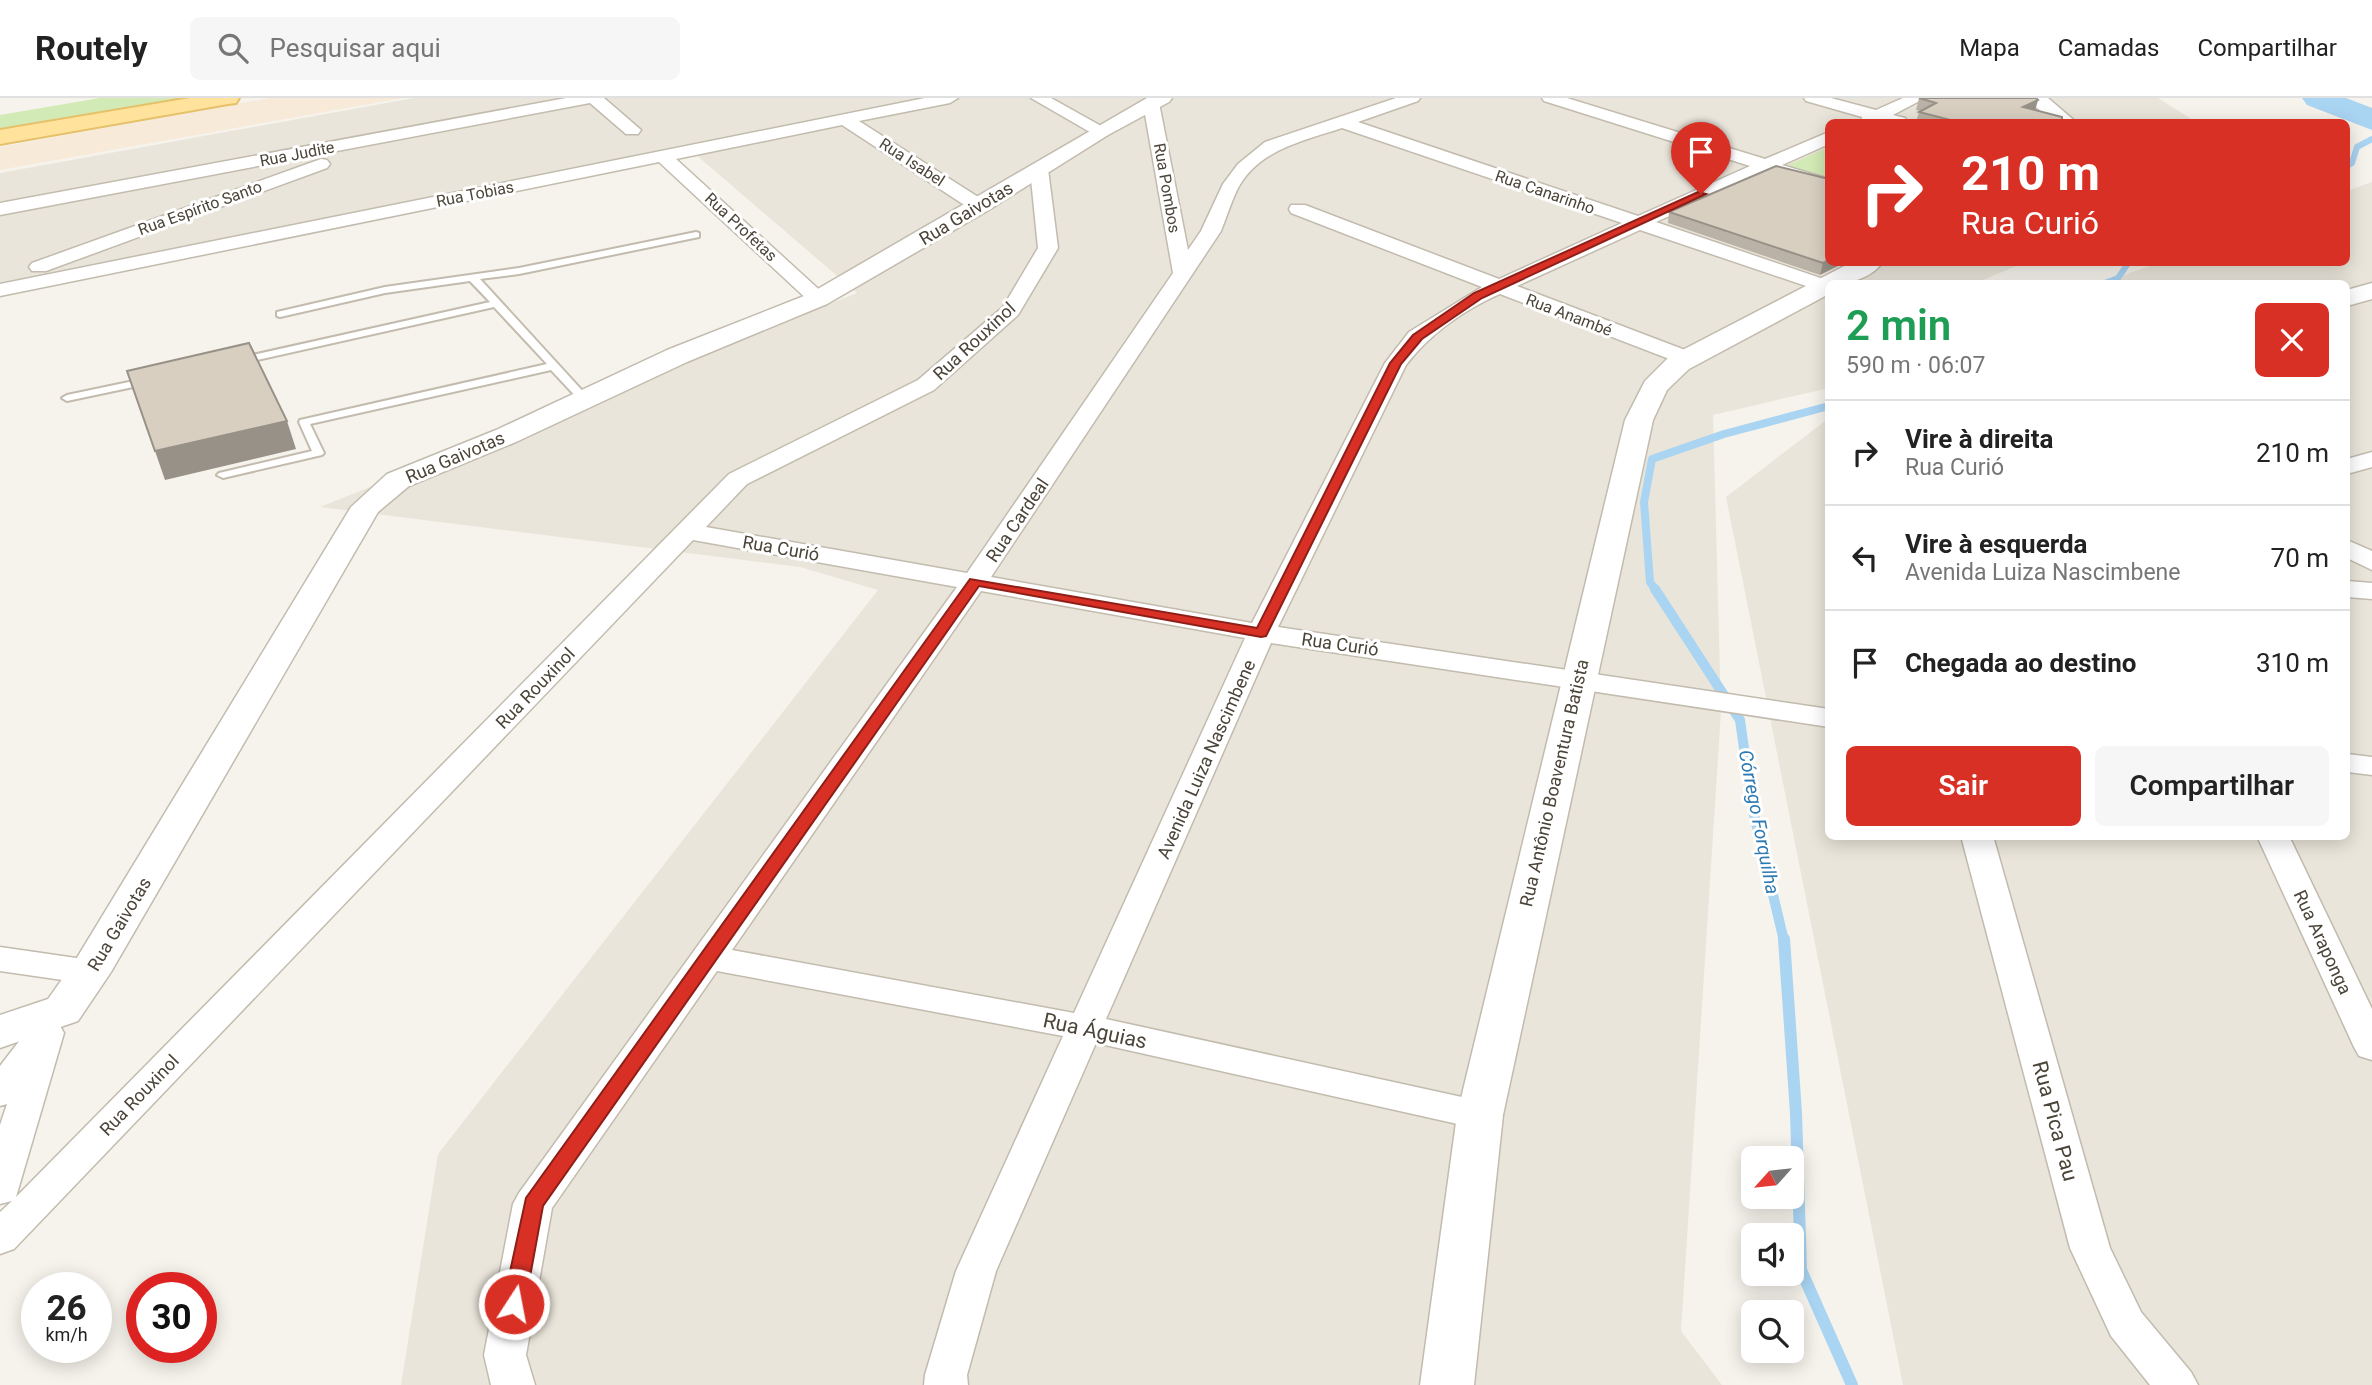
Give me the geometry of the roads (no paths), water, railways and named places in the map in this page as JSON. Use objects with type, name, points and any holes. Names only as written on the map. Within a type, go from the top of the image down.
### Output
[{"type":"main road","points":[[0,137],[228,98]]},
{"type":"street","points":[[594,98],[632,130]]},
{"type":"street","name":"Rua Judite","points":[[0,209],[594,98]]},
{"type":"street","name":"Rua Tobias","points":[[0,290],[950,98]]},
{"type":"street","points":[[1039,98],[1101,131]]},
{"type":"street","name":"Rua Cardeal","points":[[513,1385],[505,1354],[533,1204],[975,582],[1211,231],[1229,188],[1244,169],[1271,146],[1412,98]]},
{"type":"street","points":[[1550,98],[1825,184]]},
{"type":"street","points":[[1812,98],[1869,119],[1917,98]]},
{"type":"street","points":[[2035,98],[2062,119]]},
{"type":"street","name":"Rua Gaivotas","points":[[0,1092],[90,972],[366,507],[398,480],[506,436],[677,356],[818,299],[1156,100]]},
{"type":"street","name":"Rua Pombos","points":[[1156,100],[1183,274]]},
{"type":"street","name":"Rua Isabel","points":[[844,119],[979,206]]},
{"type":"street","name":"Rua Canarinho","points":[[1342,122],[1636,223],[1825,284]]},
{"type":"street","name":"Rua Espírito Santo","points":[[0,282],[400,134]]},
{"type":"street","name":"Avenida Luiza Nascimbene","points":[[946,1385],[946,1375],[976,1271],[1087,1028],[1261,633],[1395,363],[1418,337],[1438,321],[1496,287],[1825,139]]},
{"type":"street","name":"Rua Profetas","points":[[663,156],[818,299]]},
{"type":"street","name":"Rua Rouxinol","points":[[0,1238],[738,480],[926,385],[1011,311],[1048,248],[1039,169]]},
{"type":"street","name":"Rua Anambé","points":[[1298,209],[1685,358]]},
{"type":"street","name":"Rua Antônio Boaventura Batista","points":[[1837,280],[1864,266]]},
{"type":"street","name":"Rua Antônio Boaventura Batista","points":[[1447,1385],[1480,1115],[1577,678],[1639,421],[1649,396],[1662,378],[1685,358],[1825,287]]},
{"type":"street","points":[[2350,297],[2372,292]]},
{"type":"street","points":[[2350,466],[2372,459]]},
{"type":"street","name":"Rua Curió","points":[[687,531],[1261,633],[1577,678],[1825,717]]},
{"type":"street","points":[[2350,550],[2372,562]]},
{"type":"street","points":[[2350,589],[2372,591]]},
{"type":"street","points":[[2350,763],[2372,766]]},
{"type":"street","name":"Rua Pica Pau","points":[[1978,840],[2090,1248],[2126,1324],[2176,1385]]},
{"type":"street","name":"Rua Araponga","points":[[2275,840],[2372,1047]]},
{"type":"street","name":"Rua Águias","points":[[708,957],[1087,1028],[1480,1115]]},
{"type":"street","points":[[0,959],[90,972]]},
{"type":"street","points":[[0,1032],[54,1021],[0,1189]]},
{"type":"lane","points":[[280,314],[385,290],[473,278],[696,235]]},
{"type":"lane","points":[[473,278],[584,399]]},
{"type":"lane","points":[[228,363],[496,304]]},
{"type":"lane","points":[[223,475],[318,453],[304,422],[553,366]]},
{"type":"lane","points":[[67,398],[161,378]]},
{"type":"waterway","points":[[2318,98],[2372,120]]},
{"type":"waterway","name":"Córrego Forquilha","points":[[2350,164],[2357,147],[2372,139]]},
{"type":"waterway","name":"Córrego Forquilha","points":[[2113,280],[2118,278],[2126,266]]},
{"type":"waterway","name":"Córrego Forquilha","points":[[1656,591],[1650,582],[1644,502],[1652,459],[1724,434],[1825,407]]},
{"type":"waterway","name":"Córrego Forquilha","points":[[1655,589],[1740,720],[1752,806],[1784,941]]},
{"type":"waterway","name":"Córrego Forquilha","points":[[1784,939],[1796,1113],[1801,1270],[1852,1385]]}]
